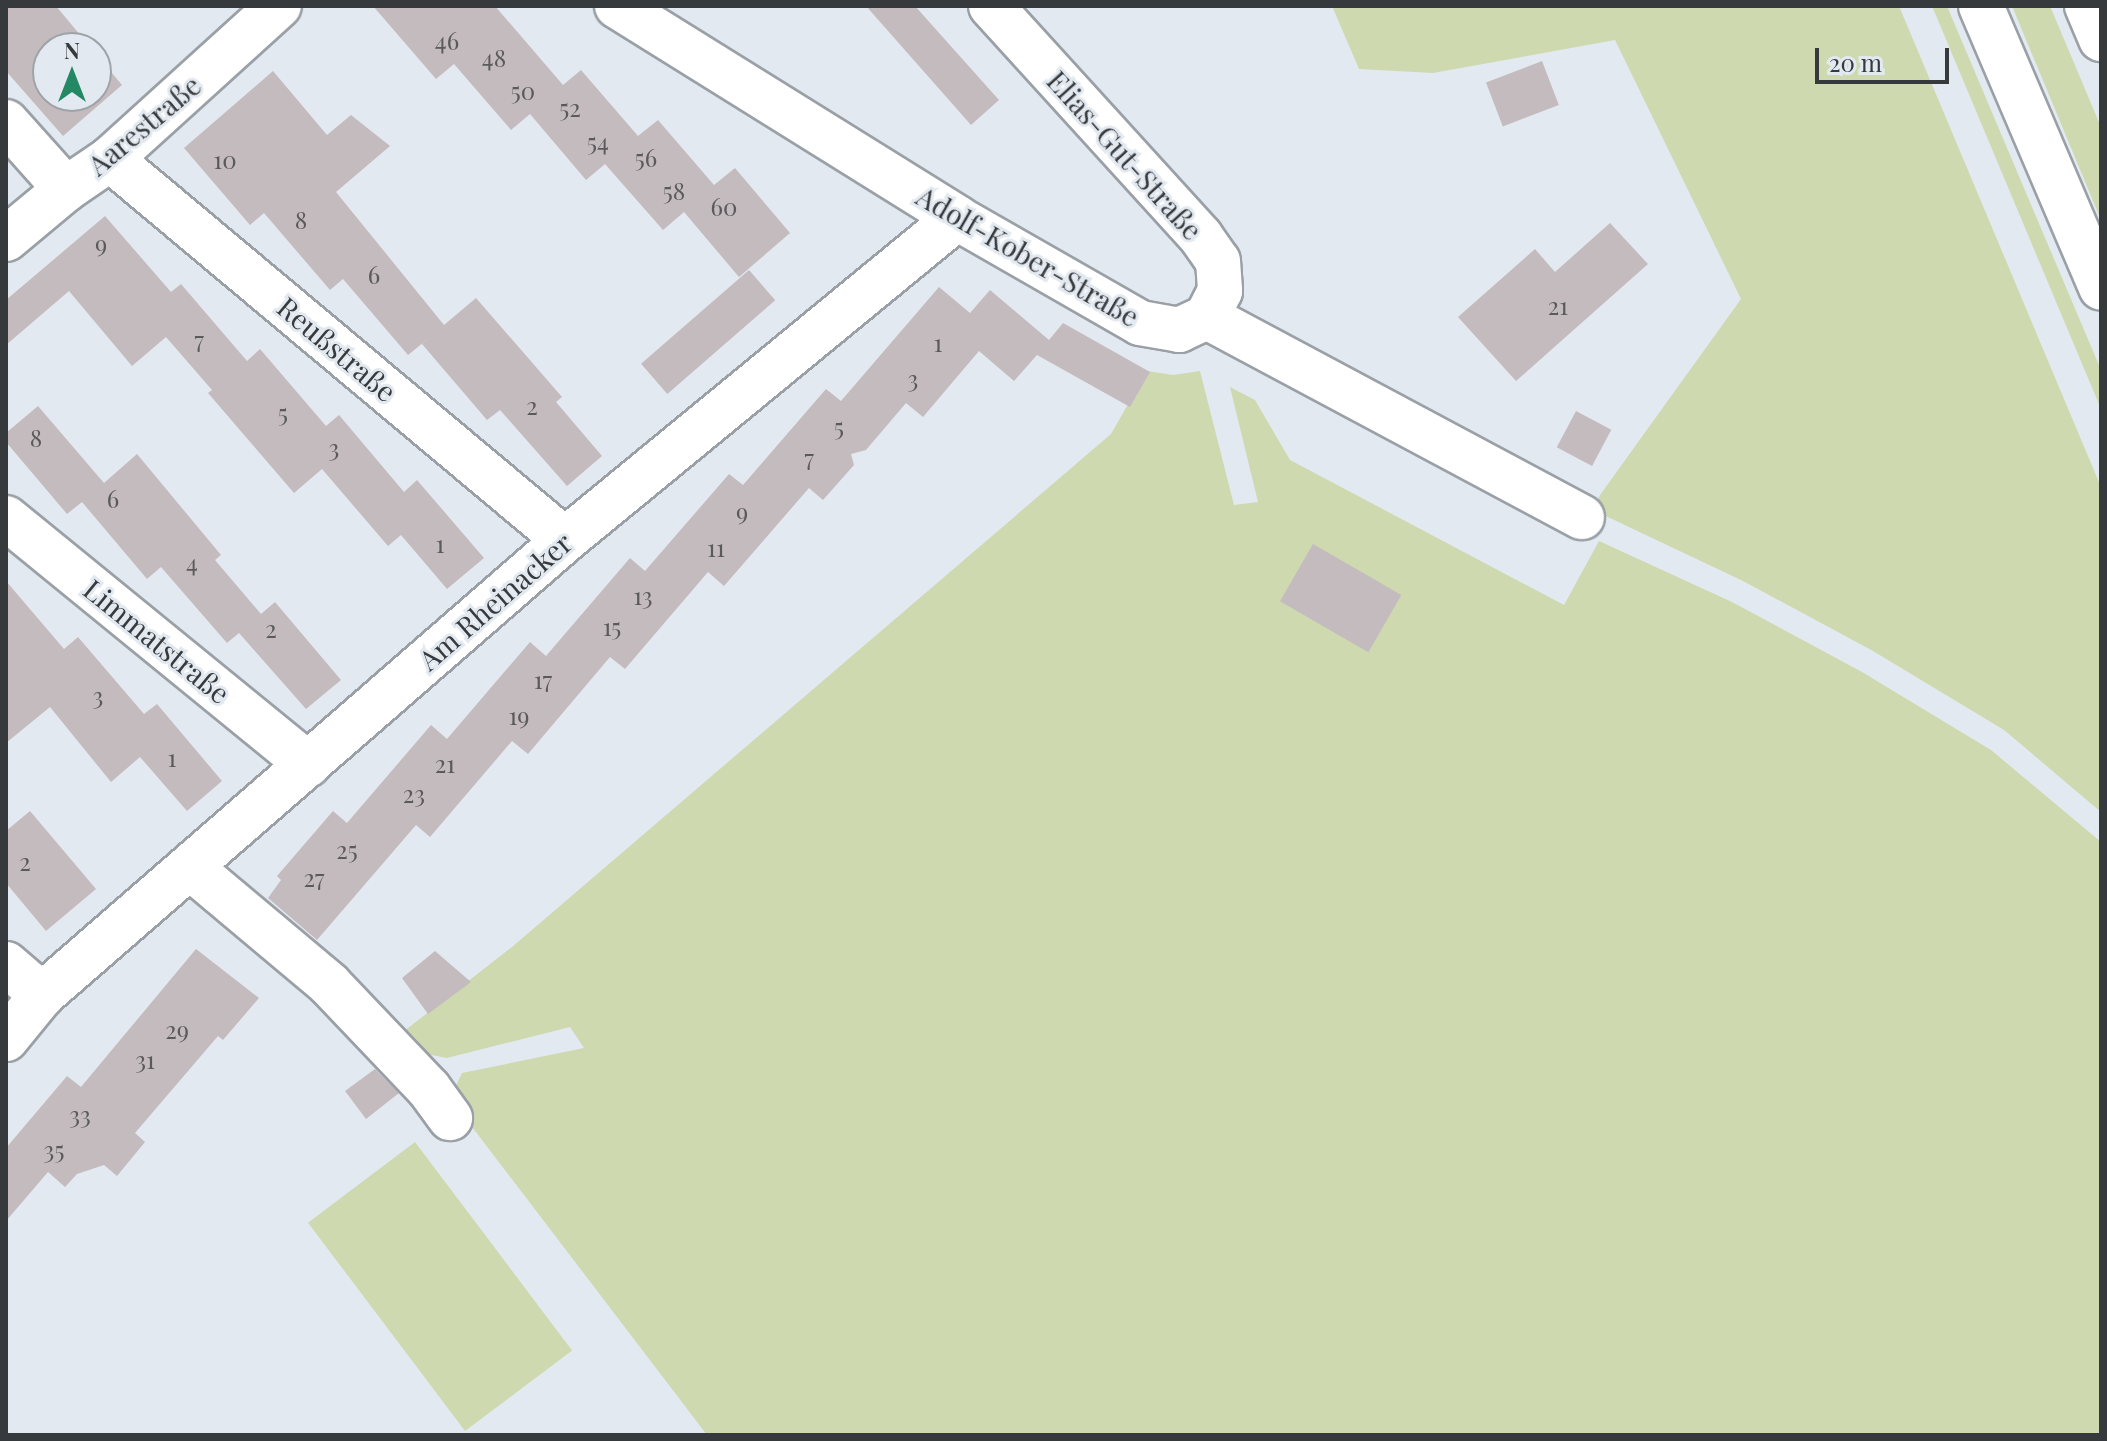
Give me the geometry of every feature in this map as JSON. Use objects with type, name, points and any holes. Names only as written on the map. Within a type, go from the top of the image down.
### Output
[{"type":"street","name":"Aarestraße","points":[[6,239],[66,189],[110,159],[279,6]]},
{"type":"street","name":"Adolf-Kober-Straße","points":[[617,6],[957,218],[1140,323],[1179,330],[1207,317]]},
{"type":"street","name":"Elias-Gut-Straße","points":[[991,6],[1201,237],[1218,261],[1220,291],[1207,317]]},
{"type":"street","points":[[1981,6],[2101,288]]},
{"type":"street","points":[[2087,6],[2101,39]]},
{"type":"street","points":[[6,122],[66,189]]},
{"type":"street","name":"Reußstraße","points":[[110,159],[565,540]]},
{"type":"street","name":"Am Rheinacker","points":[[6,1039],[42,995],[565,540],[957,218]]},
{"type":"street","points":[[1207,317],[1582,517]]},
{"type":"street","name":"Limmatstraße","points":[[6,518],[308,764]]},
{"type":"street","points":[[191,868],[329,984],[429,1089],[450,1118]]},
{"type":"street","points":[[6,964],[42,995]]},
{"type":"green space","points":[[1332,6],[1899,6],[2101,487],[2101,812],[2004,730],[1873,651],[1743,581],[1593,510],[1600,495],[1741,299],[1615,40],[1433,73],[1359,69]]},
{"type":"green space","points":[[1932,6],[1947,6],[2101,370],[2101,409]]},
{"type":"green space","points":[[2012,6],[2050,6],[2101,127],[2101,220]]},
{"type":"green space","points":[[1147,371],[1173,375],[1200,371],[1234,505],[1258,502],[1230,387],[1255,400],[1290,460],[1564,605],[1599,541],[1732,602],[1862,672],[1991,750],[2101,842],[2101,1435],[707,1435],[450,1098],[462,1073],[584,1048],[570,1027],[447,1058],[421,1053],[399,1035],[512,947],[1111,434]]},
{"type":"green space","points":[[415,1142],[572,1350],[465,1431],[308,1223]]},
{"type":"building","points":[[6,6],[56,6],[78,32],[32,32],[32,101],[6,71]]},
{"type":"building","points":[[373,6],[495,6],[563,85],[581,70],[638,136],[658,120],[714,185],[735,168],[790,233],[739,277],[684,212],[663,230],[605,164],[586,180],[530,114],[511,130],[454,64],[436,79]]},
{"type":"building","points":[[866,6],[915,6],[999,100],[971,125]]},
{"type":"building","points":[[1542,61],[1559,105],[1503,126],[1486,83]]},
{"type":"building","points":[[273,71],[327,135],[351,115],[390,146],[336,192],[444,325],[476,298],[562,397],[556,402],[602,456],[567,486],[500,410],[487,420],[422,344],[429,338],[408,355],[343,279],[330,290],[264,213],[250,225],[184,148]]},
{"type":"building","points":[[112,73],[122,85],[112,94]]},
{"type":"building","points":[[42,112],[91,112],[63,136]]},
{"type":"building","points":[[105,216],[171,292],[181,284],[247,361],[260,349],[326,426],[339,415],[404,492],[417,480],[484,558],[447,589],[401,535],[388,546],[322,469],[294,493],[208,393],[212,390],[166,337],[132,366],[69,291],[6,345],[6,300]]},
{"type":"building","points":[[1610,223],[1648,264],[1516,381],[1458,317],[1535,249],[1555,272]]},
{"type":"building","points":[[749,270],[775,300],[667,394],[641,364]]},
{"type":"building","points":[[939,287],[970,313],[990,290],[1049,340],[1063,323],[1150,372],[1130,407],[1037,355],[1014,381],[979,351],[923,417],[906,403],[866,450],[851,454],[854,465],[823,500],[809,488],[724,586],[708,572],[625,669],[610,657],[528,754],[512,741],[430,837],[416,825],[317,940],[268,898],[281,880],[277,876],[333,811],[347,823],[431,725],[447,739],[530,642],[546,656],[630,558],[645,571],[729,474],[743,485],[826,389],[841,401]]},
{"type":"building","points":[[38,406],[104,483],[137,454],[221,555],[215,560],[261,614],[275,602],[341,680],[306,709],[239,633],[227,643],[161,567],[147,579],[82,502],[67,514],[6,442],[6,433]]},
{"type":"building","points":[[1576,411],[1611,430],[1592,466],[1557,447]]},
{"type":"building","points":[[1313,544],[1401,595],[1368,652],[1280,601]]},
{"type":"building","points":[[6,581],[64,649],[78,637],[144,714],[157,704],[222,781],[187,811],[140,757],[111,782],[50,707],[6,743]]},
{"type":"building","points":[[30,811],[96,889],[46,931],[6,883],[6,831]]},
{"type":"building","points":[[196,949],[259,998],[223,1040],[218,1036],[135,1133],[145,1142],[117,1176],[104,1165],[77,1174],[65,1187],[48,1172],[6,1221],[6,1148],[67,1076],[81,1087]]},
{"type":"building","points":[[435,951],[471,982],[428,1014],[402,978]]},
{"type":"building","points":[[375,1069],[399,1093],[366,1119],[345,1091]]}]
